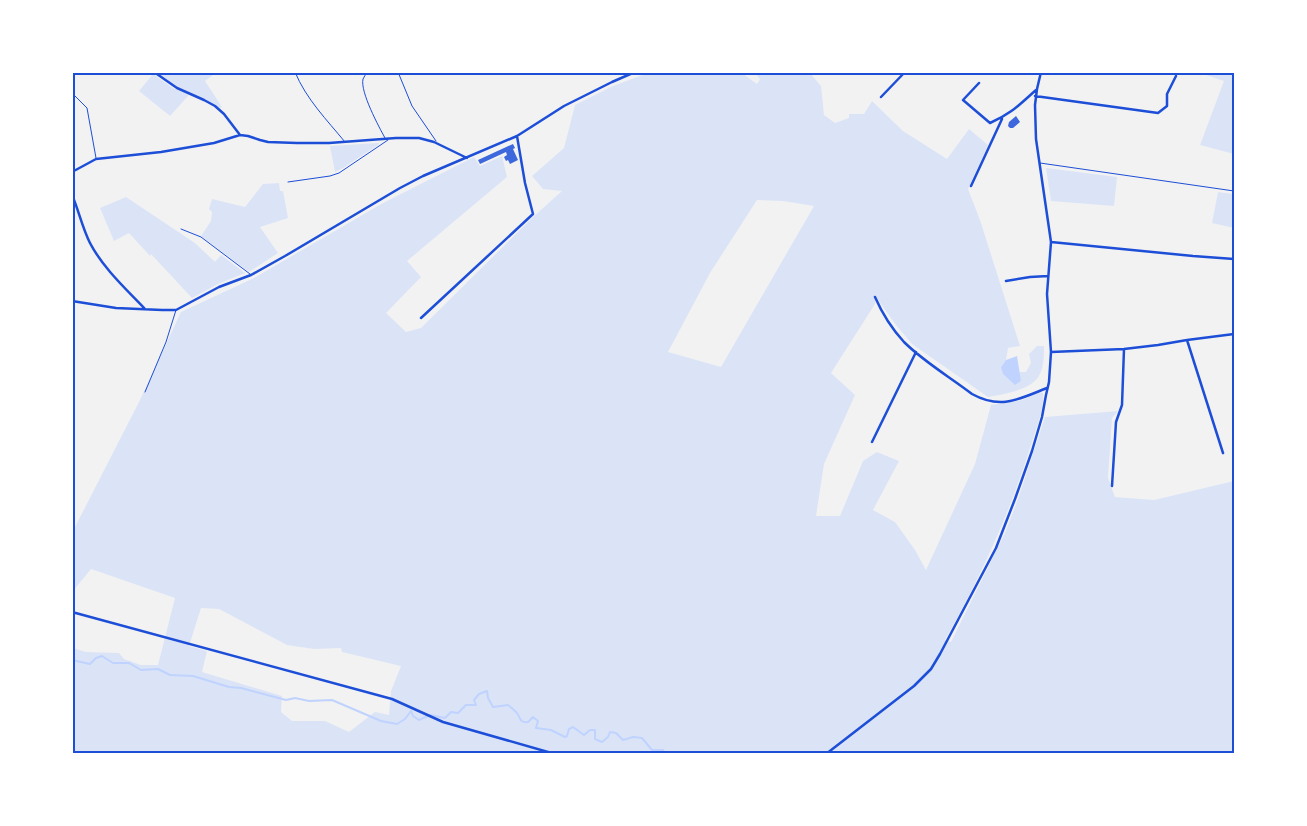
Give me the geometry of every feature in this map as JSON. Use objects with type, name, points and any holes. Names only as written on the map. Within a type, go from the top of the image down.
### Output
[{"type":"street","points":[[154,72],[177,88],[215,106],[224,114],[240,135]]},
{"type":"street","points":[[73,301],[116,308],[176,310],[219,287],[251,275],[423,176],[518,136],[564,106],[635,72]]},
{"type":"street","points":[[881,97],[905,72]]},
{"type":"street","points":[[826,754],[914,686],[931,669],[996,548],[1032,451],[1048,388],[1050,352],[1047,303],[1052,242],[1036,140],[1035,96],[1041,72]]},
{"type":"street","points":[[1035,96],[1158,113],[1167,106],[1167,94],[1176,76]]},
{"type":"street","points":[[979,83],[963,100],[990,122],[1012,112],[1037,89]]},
{"type":"street","points":[[970,186],[1002,118]]},
{"type":"street","points":[[72,172],[96,159],[186,148],[214,143],[240,135],[268,142],[297,143],[419,138],[438,144],[467,158]]},
{"type":"street","points":[[421,318],[533,214],[525,182],[518,136]]},
{"type":"street","points":[[72,195],[90,242],[99,257],[145,309]]},
{"type":"street","points":[[1052,242],[1234,259]]},
{"type":"street","points":[[1006,281],[1048,276]]},
{"type":"street","points":[[875,297],[882,312],[896,332],[916,352],[972,394],[990,402],[998,403],[1016,400],[1048,388]]},
{"type":"street","points":[[1050,352],[1124,349],[1234,334],[1234,338]]},
{"type":"street","points":[[1187,340],[1223,453]]},
{"type":"street","points":[[1112,486],[1116,422],[1122,406],[1124,349]]},
{"type":"street","points":[[872,442],[916,352]]},
{"type":"street","points":[[72,612],[392,699],[443,722],[555,754]]},
{"type":"lane","points":[[295,72],[302,87],[345,142]]},
{"type":"lane","points":[[288,182],[339,173],[388,139],[376,121],[364,92],[363,81],[367,72]]},
{"type":"lane","points":[[398,72],[412,106],[438,144]]},
{"type":"lane","points":[[72,93],[88,108],[96,159]]},
{"type":"lane","points":[[1039,163],[1234,191]]},
{"type":"lane","points":[[181,229],[201,237],[251,275]]},
{"type":"lane","points":[[145,392],[166,342],[176,310]]},
{"type":"shaded area","points":[[160,73],[216,73],[205,81],[222,107],[220,108],[178,87],[161,76]]},
{"type":"shaded area","points":[[648,73],[742,73],[757,84],[760,79],[755,73],[810,73],[821,86],[824,115],[835,123],[849,118],[849,114],[864,114],[872,101],[903,131],[947,159],[969,129],[988,145],[968,189],[980,220],[1020,346],[1008,348],[1006,360],[1001,367],[1021,382],[1019,372],[1026,372],[1031,363],[1029,354],[1037,346],[1044,346],[1043,364],[1040,374],[1025,388],[988,397],[912,344],[876,297],[875,304],[831,373],[855,395],[824,464],[816,516],[840,516],[863,461],[877,452],[899,461],[873,510],[895,522],[915,550],[926,570],[975,464],[991,405],[1022,400],[1040,392],[1043,393],[1039,419],[1014,495],[982,569],[945,640],[951,642],[1005,533],[1045,417],[1118,411],[1112,418],[1108,478],[1115,497],[1154,500],[1234,481],[1234,753],[73,753],[73,648],[86,652],[119,653],[124,659],[141,665],[158,665],[175,598],[91,569],[73,591],[72,534],[139,402],[181,312],[254,278],[383,203],[474,157],[480,166],[502,156],[507,177],[407,261],[421,277],[386,313],[406,332],[421,328],[533,217],[562,191],[543,189],[532,176],[564,148],[575,105],[613,86]],"holes":[[[757,200],[783,201],[814,206],[721,367],[668,352],[710,273]],[[201,608],[219,609],[287,645],[314,649],[341,648],[342,652],[401,666],[391,691],[389,715],[375,712],[349,732],[325,721],[292,721],[281,712],[282,696],[202,672],[207,651],[189,646]]]},
{"type":"shaded area","points":[[1207,73],[1234,73],[1234,154],[1200,145],[1224,81],[1206,75]]},
{"type":"shaded area","points":[[153,74],[173,88],[189,95],[170,116],[139,91]]},
{"type":"shaded area","points":[[379,143],[378,145],[335,172],[330,146]]},
{"type":"shaded area","points":[[1046,168],[1117,177],[1114,206],[1051,201]]},
{"type":"shaded area","points":[[279,183],[280,191],[283,191],[288,218],[260,227],[278,253],[249,272],[201,236],[211,221],[212,212],[209,209],[212,199],[245,207],[263,184]]},
{"type":"shaded area","points":[[1218,192],[1234,194],[1234,228],[1212,223]]},
{"type":"shaded area","points":[[126,197],[195,243],[215,262],[221,255],[245,273],[218,284],[192,298],[129,233],[114,241],[100,208]]},
{"type":"water","points":[[1017,356],[1021,381],[1015,385],[1003,374],[1001,367],[1006,360]]},
{"type":"building","points":[[1016,116],[1020,122],[1013,128],[1010,128],[1008,126],[1009,122]]},
{"type":"building","points":[[513,144],[518,160],[510,164],[504,157],[507,155],[506,152],[480,164],[478,160]]},
{"type":"waterway","points":[[72,660],[90,664],[96,658],[102,656],[113,663],[129,663],[141,670],[158,669],[170,675],[193,676],[229,687],[241,688],[286,700],[295,698],[309,701],[332,700],[381,721],[397,724],[405,719],[411,711],[413,716],[419,720],[430,715],[445,718],[451,712],[458,713],[466,705],[476,705],[474,700],[479,694],[487,691],[488,698],[493,707],[508,705],[523,722],[528,722],[533,717],[538,721],[536,728],[551,730],[565,737],[569,729],[573,727],[584,735],[590,730],[595,730],[595,739],[602,742],[608,737],[610,732],[616,733],[623,740],[633,737],[642,738],[652,750],[663,750],[665,754]]}]
